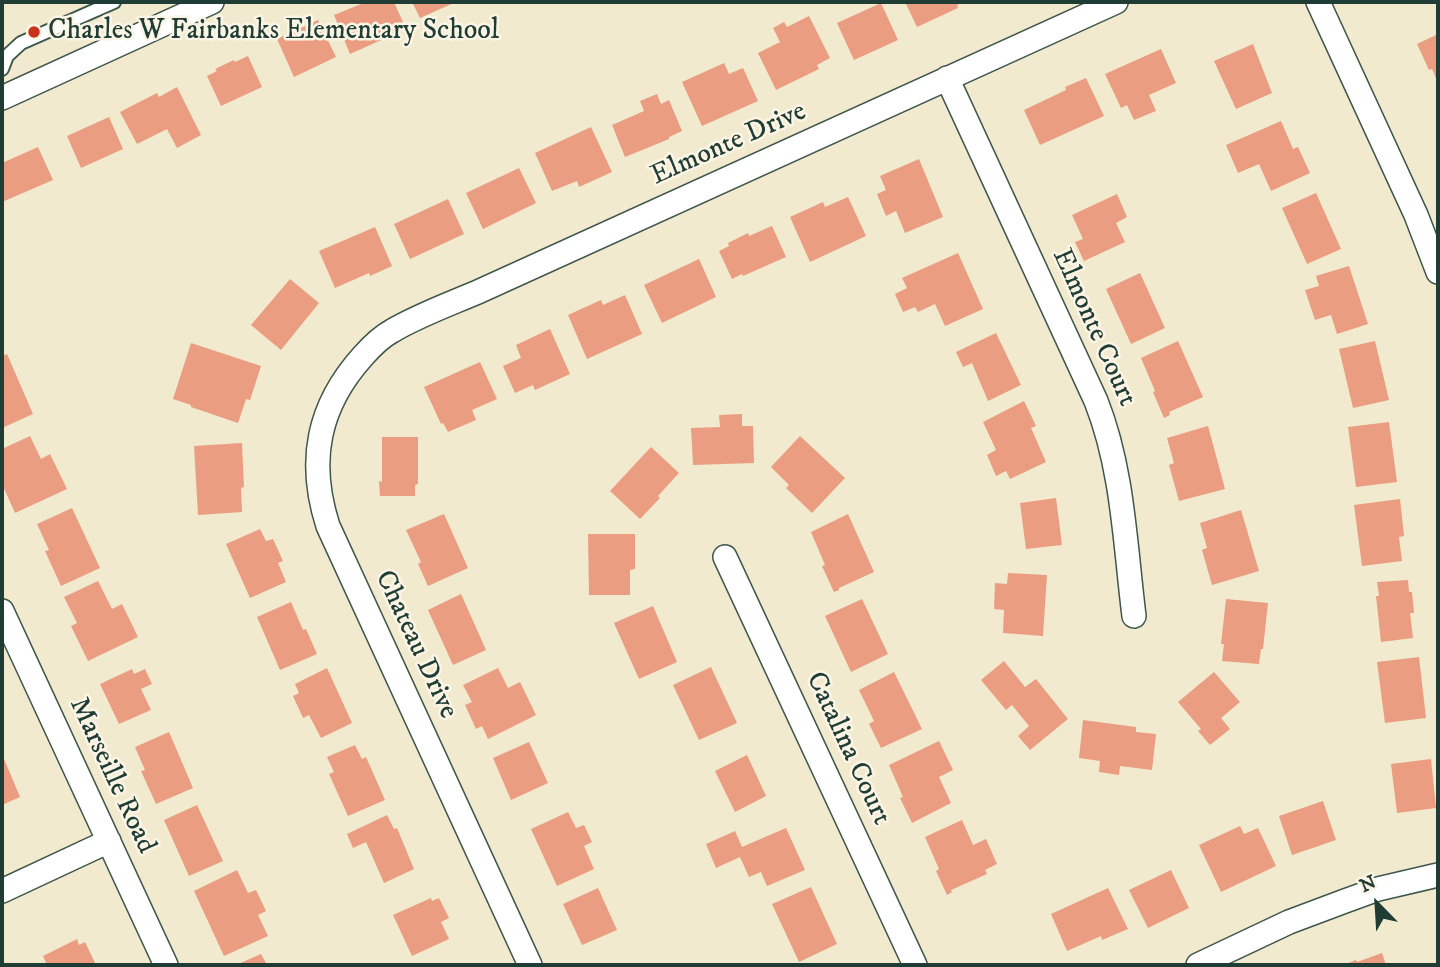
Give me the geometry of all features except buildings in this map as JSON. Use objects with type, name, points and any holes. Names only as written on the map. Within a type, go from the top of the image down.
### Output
[{"type":"street","points":[[2,98],[212,2]]},
{"type":"street","name":"Elmonte Drive","points":[[370,347],[411,321],[1116,2]]},
{"type":"street","points":[[1318,2],[1416,215],[1438,272]]},
{"type":"street","name":"Elmonte Court","points":[[947,78],[1096,401],[1107,431],[1119,488],[1134,616]]},
{"type":"street","name":"Chateau Drive","points":[[370,347],[347,374],[334,395],[325,418],[318,454],[319,491],[324,514],[332,537],[530,965]]},
{"type":"street","name":"Catalina Court","points":[[725,557],[915,965]]},
{"type":"street","name":"Marseille Road","points":[[2,611],[166,965]]},
{"type":"street","points":[[2,891],[108,841]]},
{"type":"street","points":[[1198,965],[1290,922],[1345,901],[1378,889],[1438,875]]},
{"type":"lane","points":[[2,69],[7,56],[21,43],[114,2]]},
{"type":"place","name":"Charles W Fairbanks Elementary School","points":[[34,32]]}]
